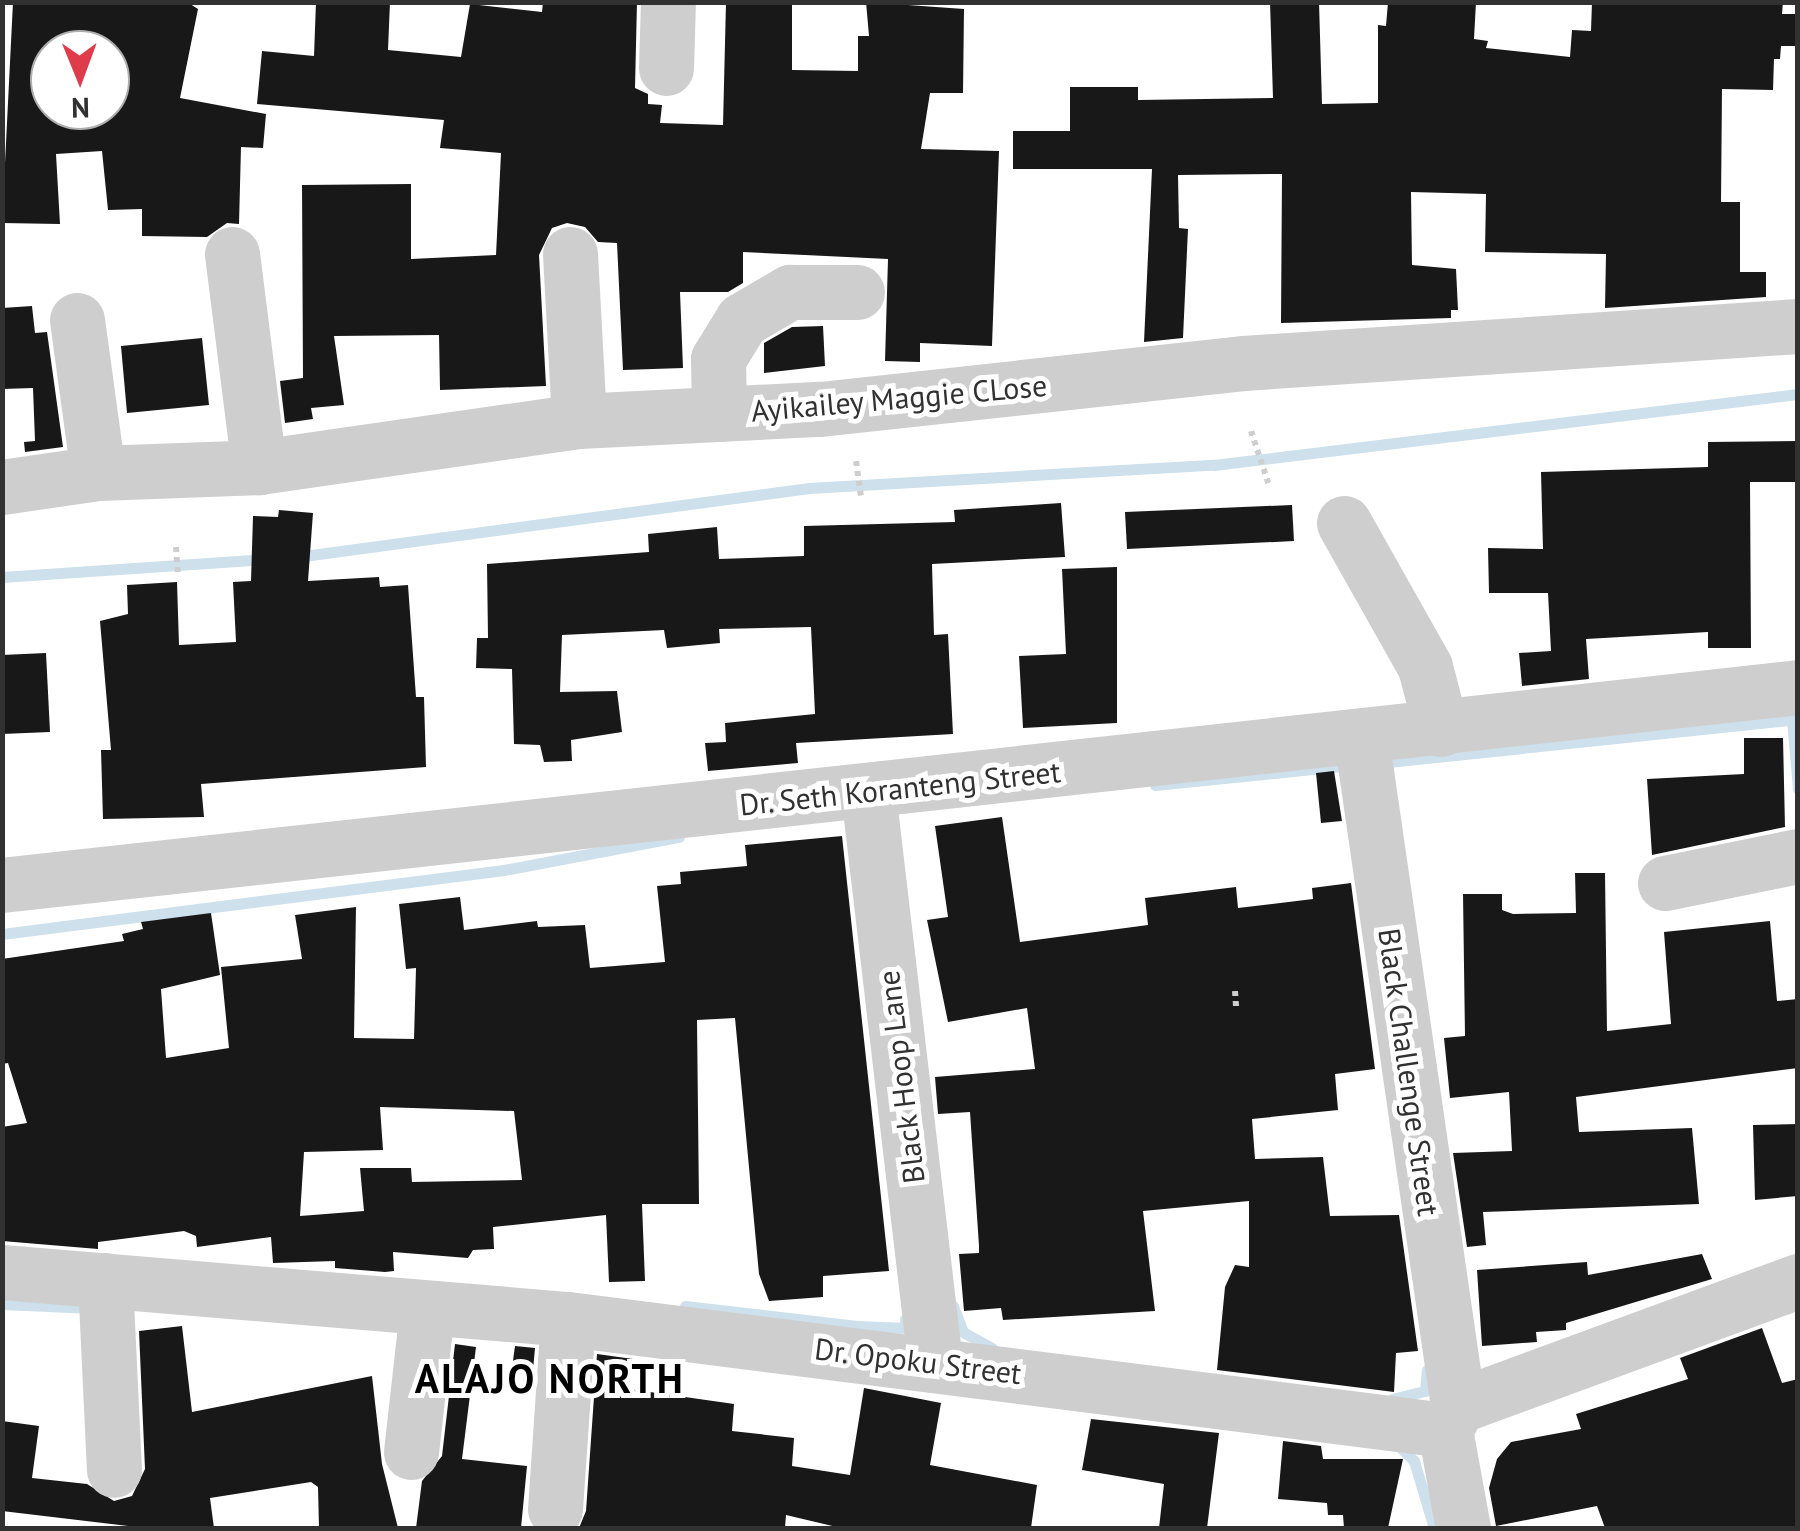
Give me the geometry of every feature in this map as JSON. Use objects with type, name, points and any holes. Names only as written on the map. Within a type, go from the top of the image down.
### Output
[{"type":"street","points":[[666,68],[668,2]]},
{"type":"street","points":[[232,254],[259,468]]},
{"type":"street","points":[[570,254],[579,421]]},
{"type":"street","points":[[719,414],[718,359],[742,320],[790,292],[857,292]]},
{"type":"street","points":[[78,320],[98,473]]},
{"type":"street","name":"Ayikailey Maggie CLose","points":[[2,488],[98,473],[259,468],[579,421],[719,414],[1243,363],[1798,326]]},
{"type":"street","points":[[1344,523],[1425,666],[1442,729]]},
{"type":"street","name":"Dr. Seth Koranteng Street","points":[[2,886],[1798,687]]},
{"type":"street","name":"Black Challenge Street","points":[[1361,737],[1462,1528]]},
{"type":"street","name":"Black Hoop Lane","points":[[868,792],[935,1362]]},
{"type":"street","points":[[1665,882],[1798,856]]},
{"type":"street","name":"Dr. Opoku Street","points":[[2,1272],[568,1320],[1450,1421],[1798,1281]]},
{"type":"street","points":[[105,1280],[114,1470]]},
{"type":"street","points":[[411,1452],[427,1310]]},
{"type":"street","points":[[556,1509],[568,1320]]},
{"type":"path","points":[[1251,431],[1269,485]]},
{"type":"path","points":[[856,461],[861,496]]},
{"type":"path","points":[[176,547],[178,574]]},
{"type":"path","points":[[1235,991],[1236,1007]]},
{"type":"building","points":[[13,2],[187,2],[198,9],[180,98],[266,114],[263,148],[241,147],[239,224],[227,223],[207,237],[142,236],[142,209],[108,210],[102,151],[56,154],[60,224],[2,223]]},
{"type":"building","points":[[316,2],[390,2],[388,50],[461,57],[470,4],[542,12],[543,2],[637,2],[635,88],[648,94],[648,104],[662,105],[660,123],[723,125],[726,2],[792,2],[792,70],[858,71],[858,36],[869,36],[866,2],[964,9],[963,93],[930,93],[921,149],[999,151],[992,346],[920,343],[920,362],[885,361],[888,259],[743,252],[743,283],[728,292],[680,292],[683,368],[623,370],[617,243],[598,242],[585,227],[567,223],[552,228],[539,255],[546,386],[440,390],[439,335],[334,336],[344,405],[311,408],[313,419],[285,423],[280,381],[303,378],[302,185],[411,184],[411,259],[496,255],[501,153],[440,148],[444,120],[257,104],[262,51],[314,56]]},
{"type":"building","points":[[1270,2],[1319,2],[1322,104],[1378,103],[1378,25],[1386,26],[1388,2],[1476,2],[1474,39],[1488,41],[1486,48],[1570,57],[1572,30],[1591,31],[1592,2],[1783,2],[1782,14],[1797,14],[1796,46],[1781,46],[1780,59],[1774,59],[1773,90],[1722,89],[1721,202],[1740,202],[1740,272],[1766,272],[1766,297],[1605,308],[1606,254],[1485,252],[1486,194],[1411,192],[1412,265],[1456,269],[1458,310],[1451,310],[1451,318],[1281,323],[1282,174],[1178,175],[1179,228],[1188,229],[1183,338],[1144,342],[1152,169],[1013,169],[1013,131],[1070,131],[1070,87],[1138,87],[1138,100],[1273,98]]},
{"type":"building","points":[[32,306],[35,333],[47,332],[63,447],[25,452],[24,442],[35,441],[33,388],[2,389],[2,308]]},
{"type":"building","points":[[823,326],[825,366],[764,373],[764,343],[792,327]]},
{"type":"building","points":[[202,338],[209,405],[127,413],[121,346]]},
{"type":"building","points":[[1798,441],[1798,482],[1750,482],[1751,648],[1708,648],[1708,632],[1586,639],[1589,679],[1522,686],[1519,653],[1551,651],[1548,593],[1489,593],[1488,548],[1543,549],[1541,472],[1708,467],[1708,442]]},
{"type":"building","points":[[1061,503],[1065,557],[932,564],[934,635],[948,634],[953,734],[796,743],[798,763],[708,771],[705,743],[726,742],[725,723],[815,714],[811,627],[719,629],[720,643],[667,648],[664,630],[562,635],[560,692],[617,691],[622,732],[571,740],[572,761],[544,762],[540,745],[514,744],[512,669],[476,668],[477,638],[488,638],[487,564],[649,552],[648,534],[717,527],[719,559],[804,556],[804,526],[955,522],[954,510]]},
{"type":"building","points":[[1292,505],[1294,541],[1127,549],[1125,512]]},
{"type":"building","points":[[279,510],[313,513],[308,581],[379,577],[380,587],[408,585],[416,697],[424,697],[426,767],[201,784],[204,817],[103,819],[101,750],[111,750],[100,621],[128,614],[127,585],[177,582],[179,645],[236,642],[233,582],[251,581],[253,516],[278,517]]},
{"type":"building","points":[[1117,567],[1117,723],[1023,728],[1019,656],[1066,654],[1062,569]]},
{"type":"building","points":[[46,653],[50,732],[2,734],[2,655]]},
{"type":"building","points":[[1744,738],[1783,738],[1785,827],[1652,855],[1647,779],[1744,774]]},
{"type":"building","points":[[1334,771],[1342,821],[1321,823],[1316,773]]},
{"type":"building","points":[[1002,817],[1020,942],[1148,925],[1145,898],[1236,887],[1238,908],[1313,899],[1312,888],[1351,883],[1375,1069],[1335,1074],[1338,1110],[1252,1119],[1255,1159],[1323,1157],[1330,1216],[1399,1215],[1418,1351],[1396,1353],[1394,1392],[1217,1370],[1225,1287],[1235,1265],[1249,1267],[1249,1201],[1143,1211],[1155,1311],[1003,1320],[1001,1308],[964,1311],[959,1254],[979,1253],[970,1112],[938,1114],[935,1077],[1035,1069],[1027,1008],[948,1022],[927,920],[948,917],[935,826]]},
{"type":"building","points":[[842,836],[889,1271],[823,1276],[823,1297],[769,1301],[759,1274],[735,1018],[697,1020],[699,1204],[642,1204],[645,1281],[609,1282],[606,1215],[493,1227],[494,1249],[473,1250],[468,1258],[393,1252],[394,1271],[385,1272],[335,1268],[335,1261],[273,1263],[271,1237],[197,1247],[196,1236],[184,1231],[98,1242],[98,1249],[2,1241],[2,1127],[27,1123],[8,1063],[2,1064],[2,959],[124,941],[122,934],[143,929],[141,922],[211,913],[220,975],[161,989],[166,1058],[229,1048],[221,967],[302,959],[295,915],[356,907],[354,1038],[414,1039],[416,968],[406,969],[399,904],[460,897],[464,930],[537,921],[538,927],[585,925],[590,968],[665,962],[657,886],[681,884],[680,872],[747,866],[745,845]],"holes":[[[380,1107],[514,1111],[522,1180],[412,1182],[411,1168],[360,1168],[364,1211],[300,1216],[304,1152],[383,1150]]]},
{"type":"building","points":[[1575,873],[1605,873],[1607,1031],[1671,1024],[1664,932],[1770,921],[1777,1001],[1798,999],[1798,1068],[1576,1097],[1579,1132],[1692,1128],[1699,1204],[1483,1212],[1486,1245],[1467,1247],[1453,1153],[1512,1151],[1509,1092],[1450,1098],[1444,1038],[1465,1036],[1463,894],[1502,894],[1502,910],[1513,914],[1576,913]]},
{"type":"building","points":[[1798,1124],[1798,1196],[1755,1200],[1753,1125]]},
{"type":"building","points":[[1702,1254],[1712,1279],[1566,1323],[1566,1330],[1536,1332],[1537,1342],[1482,1346],[1477,1270],[1587,1262],[1588,1275]]},
{"type":"building","points":[[182,1326],[192,1412],[372,1376],[382,1464],[398,1528],[319,1528],[318,1487],[311,1482],[210,1498],[214,1528],[145,1528],[2,1511],[2,1421],[39,1426],[32,1478],[87,1484],[114,1501],[132,1496],[145,1469],[139,1331]]},
{"type":"building","points":[[1762,1328],[1782,1383],[1798,1379],[1798,1528],[1605,1528],[1597,1506],[1496,1526],[1489,1488],[1497,1459],[1511,1442],[1581,1429],[1576,1414],[1688,1379],[1680,1358]]},
{"type":"building","points":[[455,1344],[476,1347],[462,1459],[527,1466],[521,1528],[416,1528],[422,1481],[442,1456]]},
{"type":"building","points":[[515,1346],[535,1348],[533,1370],[512,1368]]},
{"type":"building","points":[[597,1354],[633,1359],[629,1389],[734,1404],[732,1431],[794,1438],[792,1466],[850,1475],[864,1388],[941,1403],[930,1465],[1037,1485],[1031,1528],[841,1528],[786,1515],[785,1528],[579,1528],[586,1511]]},
{"type":"building","points":[[1091,1419],[1219,1433],[1207,1528],[1159,1528],[1164,1484],[1082,1470]]},
{"type":"building","points":[[1283,1441],[1321,1446],[1323,1459],[1403,1459],[1388,1528],[1344,1528],[1343,1515],[1328,1515],[1327,1503],[1278,1499]]},
{"type":"waterway","points":[[296,557],[809,488],[1214,465],[1798,394]]},
{"type":"waterway","points":[[2,577],[263,559]]},
{"type":"waterway","points":[[1379,763],[1798,719]]},
{"type":"waterway","points":[[1792,720],[1798,789]]},
{"type":"waterway","points":[[1155,785],[1351,765]]},
{"type":"waterway","points":[[2,934],[504,870],[679,837]]},
{"type":"waterway","points":[[2,1304],[93,1308]]},
{"type":"waterway","points":[[685,1306],[857,1326],[906,1328],[905,1319]]},
{"type":"waterway","points":[[953,1306],[963,1332],[992,1348]]},
{"type":"waterway","points":[[1392,1399],[1425,1391],[1427,1370]]},
{"type":"waterway","points":[[1398,1445],[1414,1461],[1434,1528]]},
{"type":"district","name":"ALAJO NORTH","points":[[550,1378]]}]
